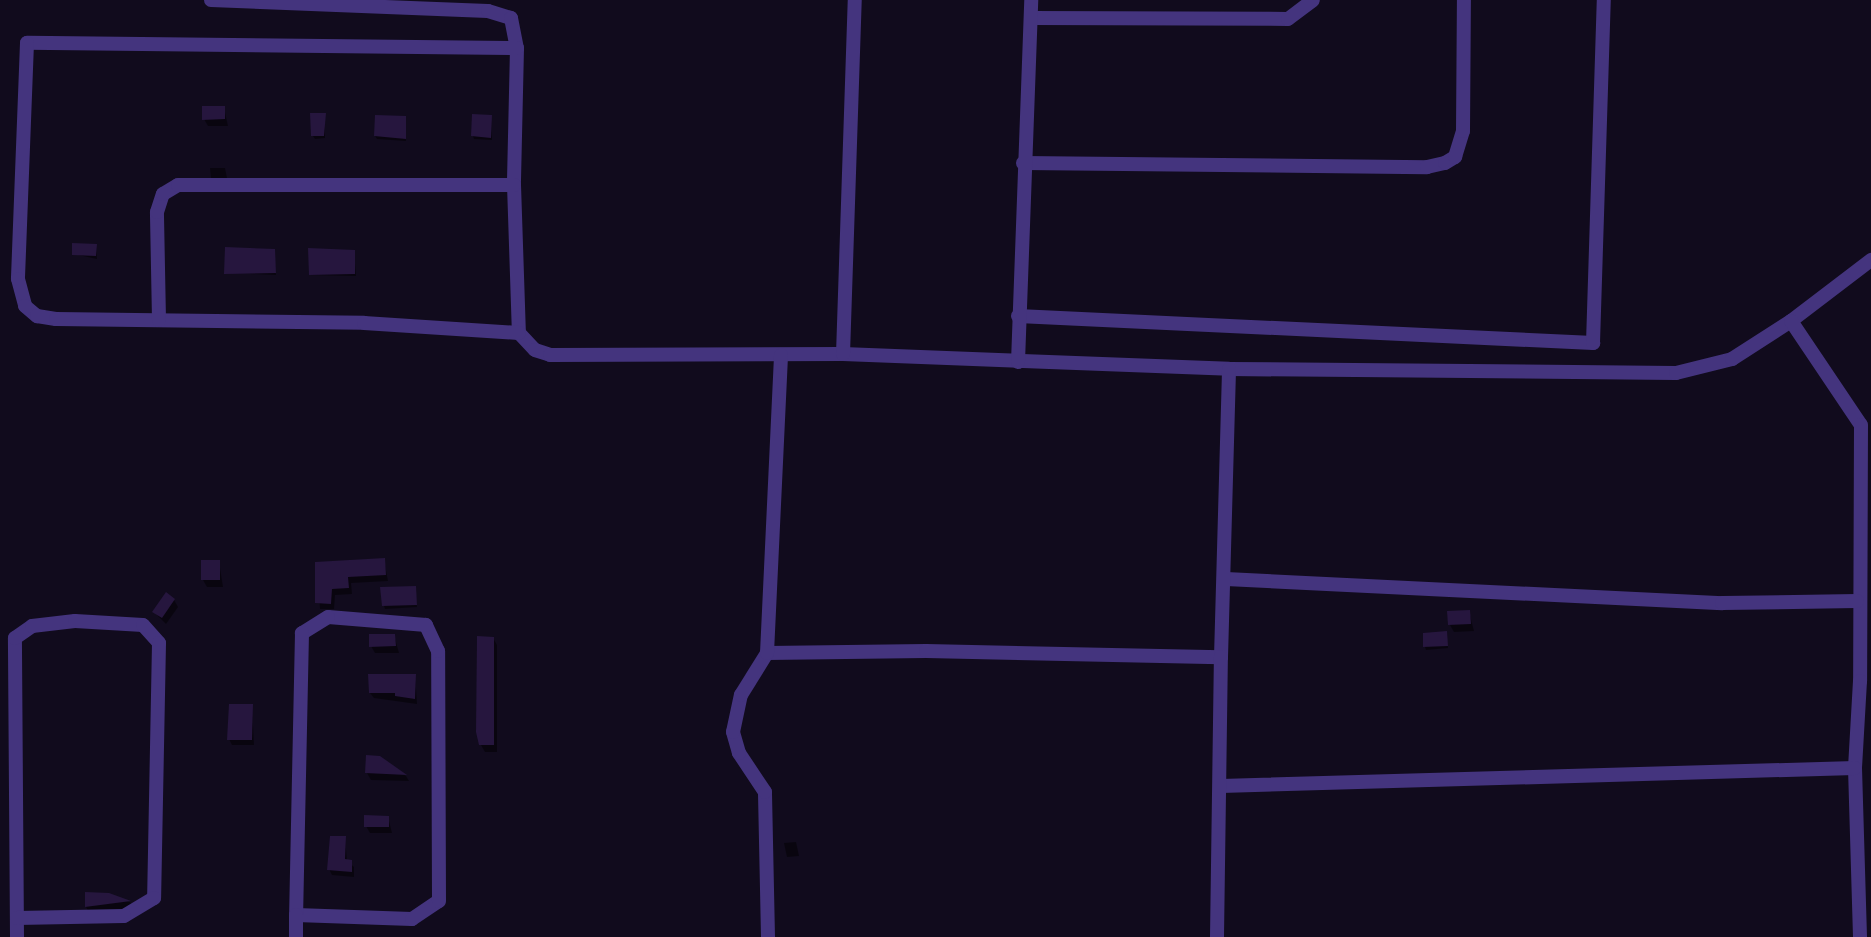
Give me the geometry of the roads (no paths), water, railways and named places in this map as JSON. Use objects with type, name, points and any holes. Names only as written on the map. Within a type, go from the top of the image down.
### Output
[{"type":"street","points":[[211,0],[442,5],[488,11],[511,18],[517,48],[514,185],[519,332],[535,351],[562,357],[843,354],[1229,369],[1676,373],[1732,359],[1791,321],[1871,260]]},
{"type":"street","points":[[843,354],[855,0]]},
{"type":"street","points":[[1018,362],[1023,163],[1031,0]]},
{"type":"street","points":[[1031,18],[1288,19],[1313,0]]},
{"type":"street","points":[[1023,163],[1387,167],[1445,163],[1455,157],[1463,131],[1464,0]]},
{"type":"street","points":[[1018,316],[1593,343],[1604,0]]},
{"type":"street","points":[[517,48],[27,43],[18,279],[25,306],[37,316],[56,319],[364,323],[519,332]]},
{"type":"street","points":[[159,320],[158,212],[163,194],[178,185],[514,185]]},
{"type":"street","points":[[1791,321],[1861,425],[1857,601],[1860,681],[1854,768],[1860,937]]},
{"type":"street","points":[[768,937],[765,792],[739,754],[733,733],[741,695],[767,653],[781,355]]},
{"type":"street","points":[[1217,937],[1229,369]]},
{"type":"street","points":[[1226,579],[1722,603],[1857,601]]},
{"type":"street","points":[[296,915],[412,919],[439,901],[438,651],[426,625],[328,617],[302,633],[296,915],[296,937]]},
{"type":"street","points":[[17,937],[15,638],[32,626],[75,621],[143,625],[159,643],[154,898],[124,916],[18,918]]},
{"type":"street","points":[[767,653],[926,651],[1221,657]]},
{"type":"street","points":[[1221,786],[1854,768]]}]
